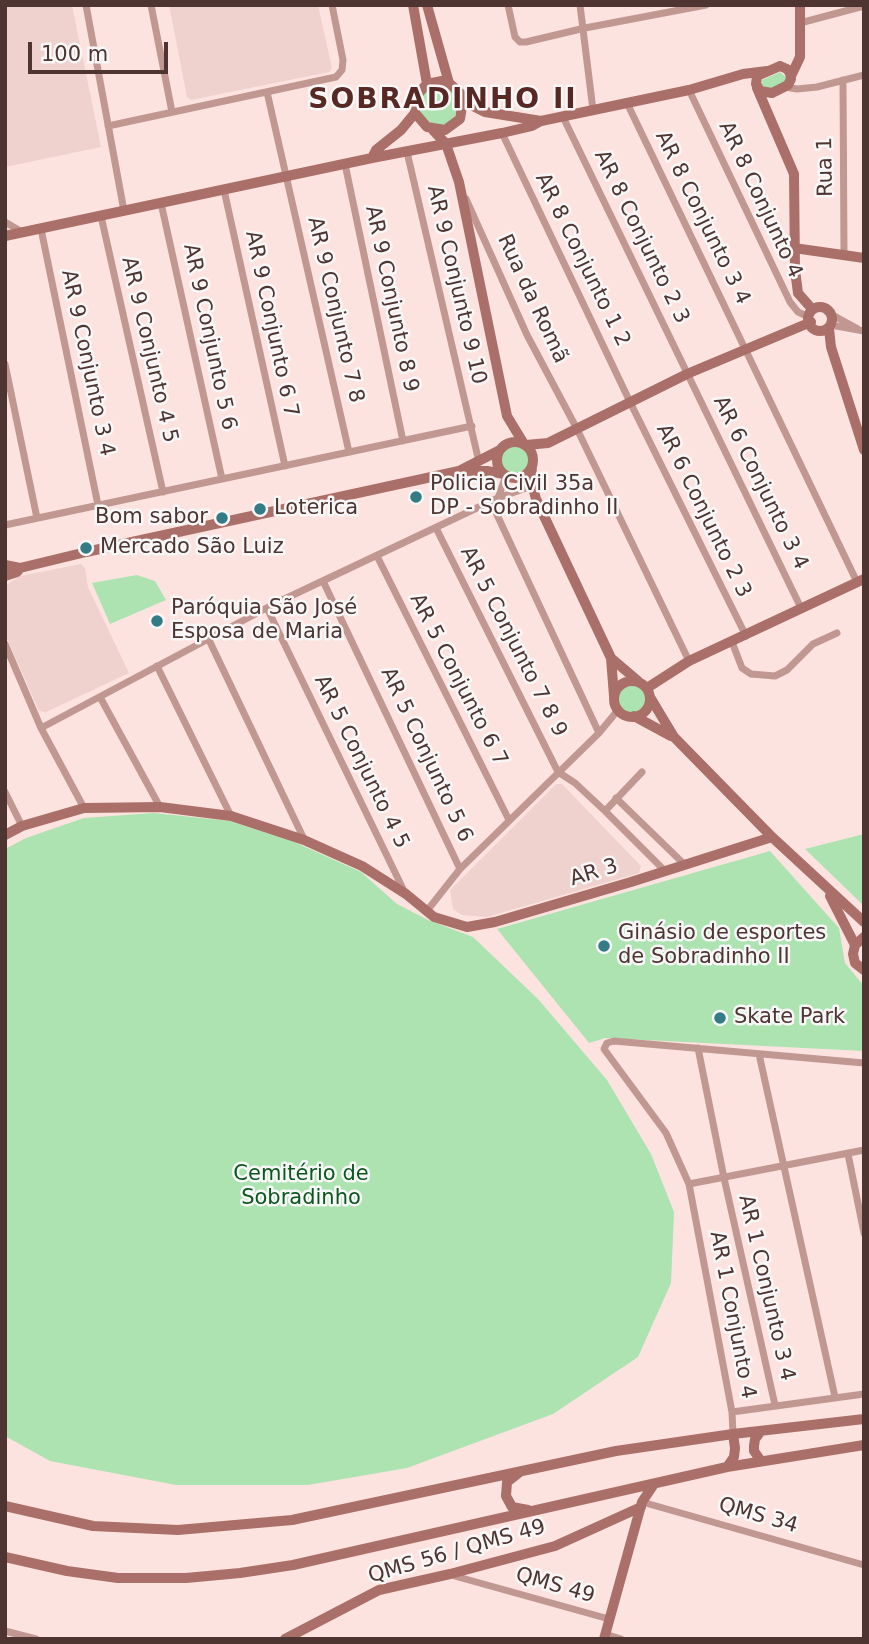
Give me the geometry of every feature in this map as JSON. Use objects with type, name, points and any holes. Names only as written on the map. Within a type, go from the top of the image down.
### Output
[{"type":"street","points":[[86,5],[124,211]]},
{"type":"street","points":[[151,5],[172,112]]},
{"type":"street","points":[[108,126],[336,77],[342,70],[343,60],[332,5]]},
{"type":"street","points":[[413,5],[428,84]]},
{"type":"street","points":[[427,5],[449,83]]},
{"type":"street","points":[[508,5],[515,37],[520,42],[706,5]]},
{"type":"street","points":[[580,5],[585,28],[593,110]]},
{"type":"street","points":[[771,118],[769,108],[772,93],[789,80],[798,65],[800,5]]},
{"type":"street","points":[[800,23],[864,6]]},
{"type":"street","points":[[800,46],[793,59],[760,73],[757,85],[794,174],[794,248],[799,293],[831,347],[864,450]]},
{"type":"street","points":[[780,66],[787,69],[789,80],[797,89],[817,87],[864,75]]},
{"type":"street","points":[[5,236],[502,133],[532,126],[541,121],[689,90],[743,74],[767,71]]},
{"type":"street","points":[[728,79],[757,85],[763,92],[772,93]]},
{"type":"street","name":"Rua 1","points":[[843,80],[844,254]]},
{"type":"street","points":[[372,158],[376,150],[401,130],[415,113],[416,96],[428,84],[442,81],[449,83],[461,94],[463,102],[463,114],[446,145]]},
{"type":"street","name":"AR 8 Conjunto 4","points":[[689,90],[790,302],[798,312],[818,322]]},
{"type":"street","name":"AR 9 Conjunto 7 8","points":[[267,92],[349,452]]},
{"type":"street","points":[[463,102],[485,112],[541,121]]},
{"type":"street","name":"AR 8 Conjunto 3 4","points":[[628,103],[860,580]]},
{"type":"street","points":[[485,112],[496,122],[502,133]]},
{"type":"street","points":[[415,113],[446,145],[459,182],[507,416],[530,450],[533,465],[531,480],[536,499],[611,658],[618,710],[674,737]]},
{"type":"street","name":"AR 8 Conjunto 2 3","points":[[563,117],[687,373]]},
{"type":"street","points":[[433,130],[445,130],[456,124]]},
{"type":"street","name":"AR 8 Conjunto 1 2","points":[[502,133],[630,401]]},
{"type":"street","name":"AR 9 Conjunto 9 10","points":[[407,152],[479,462]]},
{"type":"street","name":"AR 9 Conjunto 8 9","points":[[345,164],[403,441]]},
{"type":"street","name":"Rua da Romã","points":[[459,182],[527,335],[577,429],[689,662]]},
{"type":"street","name":"AR 9 Conjunto 6 7","points":[[224,190],[285,466]]},
{"type":"street","name":"AR 9 Conjunto 5 6","points":[[161,203],[222,479]]},
{"type":"street","name":"AR 9 Conjunto 4 5","points":[[101,216],[163,492]]},
{"type":"street","points":[[5,222],[23,232]]},
{"type":"street","name":"AR 9 Conjunto 3 4","points":[[41,229],[98,505]]},
{"type":"street","points":[[794,248],[864,258]]},
{"type":"street","points":[[818,322],[819,306],[827,313],[861,330]]},
{"type":"street","points":[[5,565],[20,568],[459,471],[514,442],[546,444],[687,373],[818,322],[827,313]]},
{"type":"street","points":[[818,322],[861,330]]},
{"type":"street","points":[[5,364],[37,519]]},
{"type":"street","name":"AR 6 Conjunto 3 4","points":[[687,373],[801,608]]},
{"type":"street","name":"AR 6 Conjunto 2 3","points":[[630,401],[746,635]]},
{"type":"street","points":[[507,416],[497,465],[536,499]]},
{"type":"street","points":[[5,525],[472,426]]},
{"type":"street","points":[[459,471],[526,475],[546,444]]},
{"type":"street","points":[[495,500],[508,476]]},
{"type":"street","points":[[41,728],[267,608],[495,500],[526,488]]},
{"type":"street","points":[[495,500],[599,733]]},
{"type":"street","name":"AR 5 Conjunto 7 8 9","points":[[436,528],[558,772]]},
{"type":"street","name":"AR 5 Conjunto 6 7","points":[[377,556],[509,820]]},
{"type":"street","points":[[5,576],[17,572],[20,568]]},
{"type":"street","points":[[645,689],[689,662],[860,580]]},
{"type":"street","name":"AR 5 Conjunto 5 6","points":[[323,581],[460,869]]},
{"type":"street","name":"AR 5 Conjunto 4 5","points":[[267,608],[406,894]]},
{"type":"street","points":[[732,642],[742,668],[751,674],[775,676],[787,670],[813,644],[837,633]]},
{"type":"street","points":[[209,640],[304,840]]},
{"type":"street","points":[[5,644],[41,728],[84,808]]},
{"type":"street","points":[[611,658],[645,689],[674,737],[772,836],[864,922]]},
{"type":"street","points":[[157,666],[231,816]]},
{"type":"street","points":[[614,696],[621,684],[633,681],[645,689]]},
{"type":"street","points":[[634,716],[644,712],[645,689]]},
{"type":"street","points":[[100,697],[160,807]]},
{"type":"street","points":[[426,912],[460,869],[599,733],[618,710]]},
{"type":"street","points":[[558,772],[575,783],[605,811],[665,872]]},
{"type":"street","points":[[605,811],[642,772]]},
{"type":"street","points":[[5,792],[22,827]]},
{"type":"street","points":[[616,798],[685,865]]},
{"type":"street","name":"AR 3","points":[[5,835],[84,808],[160,807],[231,816],[304,840],[362,866],[406,894],[434,917],[467,928],[665,872],[772,836]]},
{"type":"street","points":[[826,887],[859,941],[853,954],[855,963],[863,970]]},
{"type":"street","name":"AR 1 Conjunto 4","points":[[698,1048],[614,1041],[607,1043],[604,1049],[666,1133],[689,1184],[732,1412],[864,1394]]},
{"type":"street","points":[[698,1048],[864,1063]]},
{"type":"street","name":"AR 1 Conjunto 3 4","points":[[698,1048],[775,1405]]},
{"type":"street","points":[[759,1054],[835,1397]]},
{"type":"street","points":[[689,1184],[864,1150]]},
{"type":"street","points":[[848,1153],[864,1233]]},
{"type":"street","points":[[727,1467],[736,1448],[732,1412]]},
{"type":"street","points":[[5,1506],[93,1525],[178,1530],[292,1520],[616,1451],[864,1419]]},
{"type":"street","points":[[761,1431],[754,1446],[754,1451],[761,1461]]},
{"type":"street","points":[[5,1557],[67,1571],[118,1577],[186,1578],[227,1575],[293,1564],[727,1467],[864,1445]]},
{"type":"street","points":[[524,1470],[507,1482],[506,1496],[512,1507],[533,1511]]},
{"type":"street","points":[[621,1639],[605,1637],[641,1504],[654,1484]]},
{"type":"street","points":[[622,1492],[641,1504]]},
{"type":"street","name":"QMS 34","points":[[641,1504],[864,1565]]},
{"type":"street","name":"QMS 56 / QMS 49","points":[[285,1639],[379,1590],[555,1546],[641,1504]]},
{"type":"street","name":"QMS 49","points":[[450,1574],[610,1619]]},
{"type":"street","points":[[5,1631],[36,1639]]},
{"type":"shaded area","points":[[5,5],[72,5],[101,147],[5,167]]},
{"type":"shaded area","points":[[169,5],[318,5],[332,68],[329,72],[191,100],[187,97]]},
{"type":"shaded area","points":[[81,564],[85,568],[88,587],[129,673],[46,712],[39,711],[5,634],[5,586],[20,576]]},
{"type":"shaded area","points":[[556,784],[562,784],[641,866],[639,873],[487,917],[462,915],[453,909],[450,890]]},
{"type":"green space","points":[[780,72],[789,80],[766,91],[762,80]]},
{"type":"green space","points":[[430,86],[448,86],[460,100],[453,122],[436,127],[418,112],[421,94]]},
{"type":"green space","points":[[515,446],[525,450],[529,460],[525,470],[515,474],[505,470],[501,460],[505,450]]},
{"type":"green space","points":[[137,575],[155,581],[166,600],[110,624],[92,583]]},
{"type":"green space","points":[[632,686],[642,690],[646,700],[642,710],[632,714],[622,710],[618,700],[622,690]]},
{"type":"green space","name":"Cemitério de Sobradinho","points":[[154,813],[229,821],[294,842],[361,872],[397,904],[428,920],[473,937],[538,999],[607,1080],[651,1154],[674,1212],[671,1283],[638,1357],[553,1414],[407,1468],[308,1485],[176,1485],[50,1461],[5,1436],[5,849],[26,838],[84,818]]},
{"type":"green space","points":[[864,834],[864,906],[805,849]]},
{"type":"green space","points":[[770,851],[839,928],[845,963],[864,986],[864,1051],[605,1038],[589,1043],[497,929]]},
{"type":"place","name":"Policia Civil 35a DP - Sobradinho II","points":[[416,497]]},
{"type":"place","name":"Loterica","points":[[260,509]]},
{"type":"place","name":"Bom sabor","points":[[222,518]]},
{"type":"place","name":"Mercado São Luiz","points":[[86,548]]},
{"type":"place","name":"Paróquia São José Esposa de Maria","points":[[157,621]]},
{"type":"place","name":"Ginásio de esportes de Sobradinho II","points":[[604,946]]},
{"type":"place","name":"Skate Park","points":[[720,1018]]},
{"type":"district","name":"SOBRADINHO II","points":[[443,101]]}]
